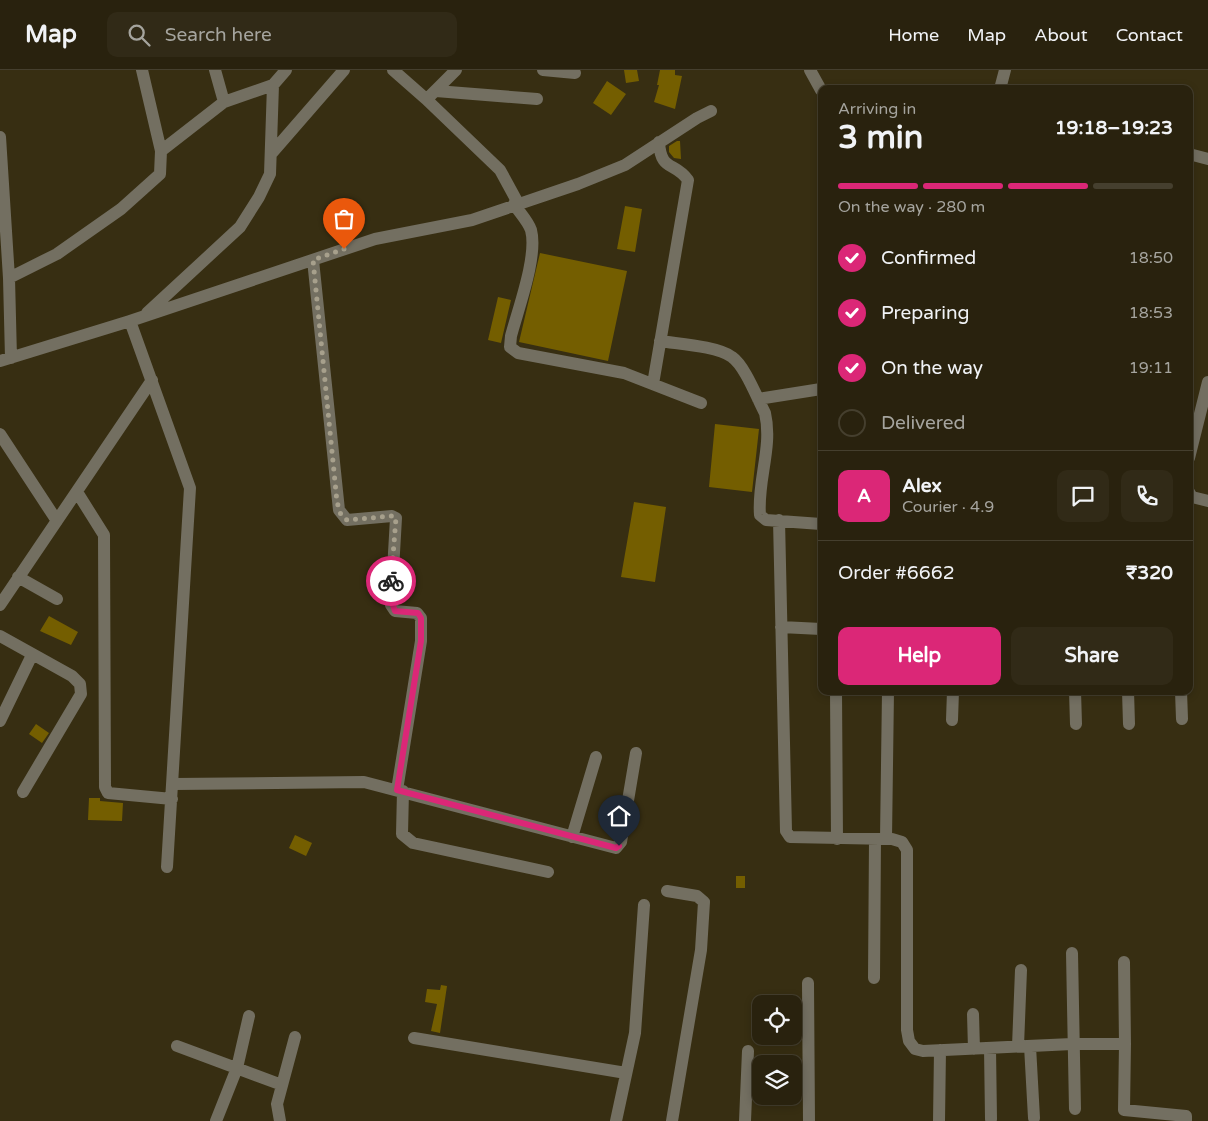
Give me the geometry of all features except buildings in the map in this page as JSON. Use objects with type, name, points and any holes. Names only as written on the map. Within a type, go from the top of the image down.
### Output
[{"type":"street","points":[[9,278],[57,254],[121,209],[160,174],[161,151],[142,70]]},
{"type":"street","points":[[215,70],[224,102]]},
{"type":"street","points":[[161,151],[224,102],[273,85],[286,70]]},
{"type":"street","points":[[271,154],[344,70]]},
{"type":"street","points":[[393,70],[431,95],[500,170],[530,227],[533,239],[532,255],[511,336],[510,347],[518,352],[624,373],[701,403]]},
{"type":"street","points":[[431,95],[456,70]]},
{"type":"street","points":[[543,70],[575,73]]},
{"type":"street","points":[[810,70],[818,85]]},
{"type":"street","points":[[1001,85],[1004,70]]},
{"type":"street","points":[[144,317],[240,227],[270,174],[273,85]]},
{"type":"street","points":[[431,95],[537,99]]},
{"type":"street","points":[[0,137],[9,278],[5,359],[144,317],[375,239],[472,220],[516,203],[578,184],[625,164],[711,111]]},
{"type":"street","points":[[653,384],[688,180],[664,163],[660,154],[659,142]]},
{"type":"street","points":[[1193,155],[1208,160]]},
{"type":"street","points":[[313,260],[339,510],[347,520],[392,516],[396,518],[391,605],[395,611],[418,613],[421,618],[421,641],[400,791],[402,834],[413,843],[548,872]]},
{"type":"street","points":[[130,321],[190,488],[174,784],[167,867]]},
{"type":"street","points":[[660,341],[731,356],[738,363],[765,413],[768,434],[759,502],[760,515],[766,520],[818,524]]},
{"type":"street","points":[[0,605],[152,380]]},
{"type":"street","points":[[1193,442],[1208,382]]},
{"type":"street","points":[[758,399],[818,389]]},
{"type":"street","points":[[0,434],[57,521]]},
{"type":"street","points":[[76,492],[104,535],[105,787],[108,793],[172,799]]},
{"type":"street","points":[[1193,496],[1208,501]]},
{"type":"street","points":[[779,520],[784,822],[786,831],[790,837],[880,839],[902,842],[907,850],[909,1041],[914,1050],[1072,1044],[1125,1044]]},
{"type":"street","points":[[18,577],[57,599]]},
{"type":"street","points":[[781,627],[818,629]]},
{"type":"street","points":[[0,636],[72,676],[80,684],[82,694],[24,792]]},
{"type":"street","points":[[0,721],[32,655]]},
{"type":"street","points":[[836,695],[837,839]]},
{"type":"street","points":[[874,978],[888,695]]},
{"type":"street","points":[[952,720],[953,695]]},
{"type":"street","points":[[1075,695],[1076,724]]},
{"type":"street","points":[[1128,695],[1129,724]]},
{"type":"street","points":[[1181,695],[1182,719]]},
{"type":"street","points":[[174,784],[350,781],[400,791],[616,848],[619,846],[636,753]]},
{"type":"street","points":[[572,837],[596,757]]},
{"type":"street","points":[[667,890],[697,896],[704,902],[699,968],[672,1121]]},
{"type":"street","points":[[616,1121],[635,1033],[644,905]]},
{"type":"street","points":[[1072,954],[1072,1044],[1075,1109]]},
{"type":"street","points":[[1124,962],[1124,1116],[1186,1116],[1186,1121]]},
{"type":"street","points":[[1021,970],[1024,1046],[1034,1118]]},
{"type":"street","points":[[808,983],[809,1121]]},
{"type":"street","points":[[973,1014],[974,1049]]},
{"type":"street","points":[[216,1121],[237,1068],[249,1016]]},
{"type":"street","points":[[280,1121],[277,1104],[295,1037]]},
{"type":"street","points":[[414,1038],[626,1074]]},
{"type":"street","points":[[177,1046],[282,1085]]},
{"type":"street","points":[[990,1048],[991,1119]]},
{"type":"street","points":[[939,1121],[940,1050]]},
{"type":"street","points":[[745,1121],[748,1051]]},
{"type":"way so far","points":[[344,249],[313,260],[337,502],[341,515],[347,520],[392,516],[396,518],[391,581]]},
{"type":"route","points":[[391,581],[391,605],[395,611],[400,613],[418,613],[421,618],[421,641],[397,790],[616,848],[619,846]]}]
